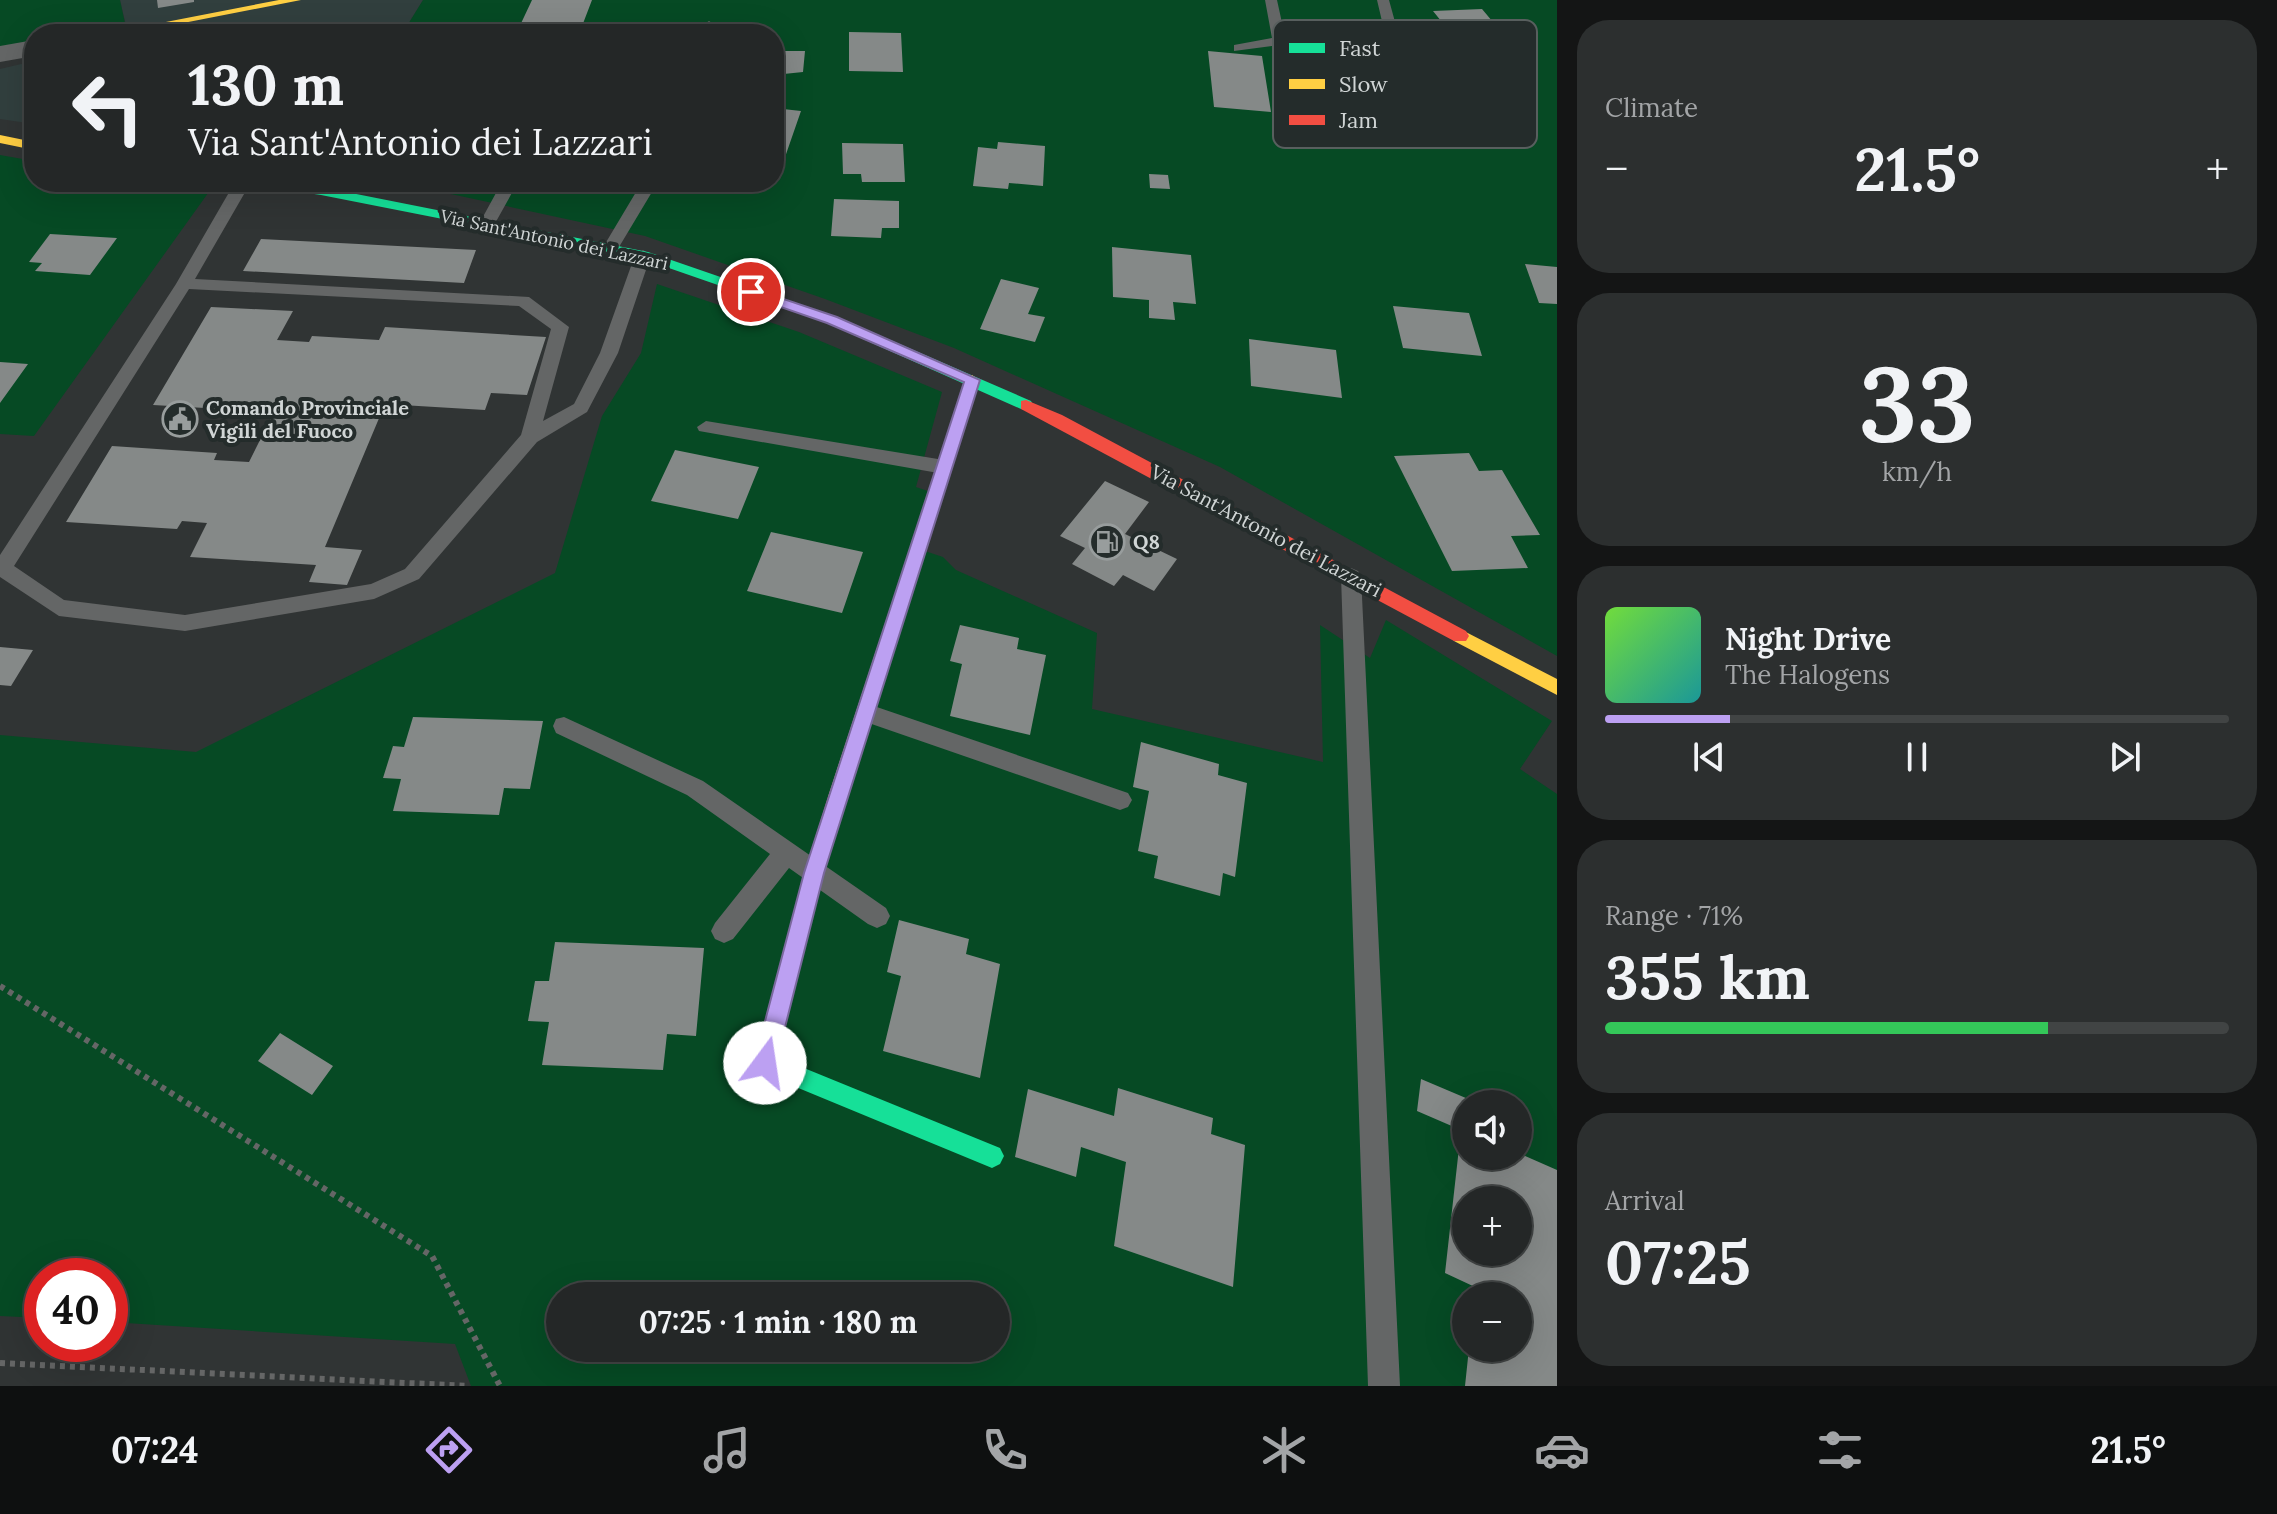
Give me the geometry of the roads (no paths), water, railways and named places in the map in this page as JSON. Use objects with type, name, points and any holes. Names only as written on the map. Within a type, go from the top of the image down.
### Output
[{"type":"street","points":[[164,24],[296,0]]},
{"type":"street","points":[[0,54],[24,50]]},
{"type":"street","points":[[0,139],[24,144]]},
{"type":"street","name":"Via Sant'Antonio dei Lazzari","points":[[314,192],[643,255],[832,320],[1057,419],[1557,688]]},
{"type":"street","points":[[972,380],[868,713],[814,873],[765,1063],[992,1156]]},
{"type":"lane","points":[[1271,0],[1275,20]]},
{"type":"lane","points":[[1383,0],[1388,20]]},
{"type":"lane","points":[[1239,48],[1273,42]]},
{"type":"lane","points":[[237,192],[184,284],[2,568],[59,608],[185,623],[374,591],[412,574],[530,437],[581,408],[609,353],[643,255]]},
{"type":"lane","points":[[487,224],[505,192]]},
{"type":"lane","points":[[610,249],[644,192]]},
{"type":"lane","points":[[184,284],[523,301],[560,327],[530,437]]},
{"type":"lane","points":[[706,427],[944,467]]},
{"type":"lane","points":[[1351,576],[1384,1386]]},
{"type":"lane","points":[[868,713],[1120,800]]},
{"type":"lane","points":[[564,726],[695,788],[877,916]]},
{"type":"lane","points":[[724,931],[786,853]]},
{"type":"place","name":"Comando Provinciale Vigili del Fuoco","points":[[180,419]]},
{"type":"place","name":"Q8","points":[[1107,542]]}]
